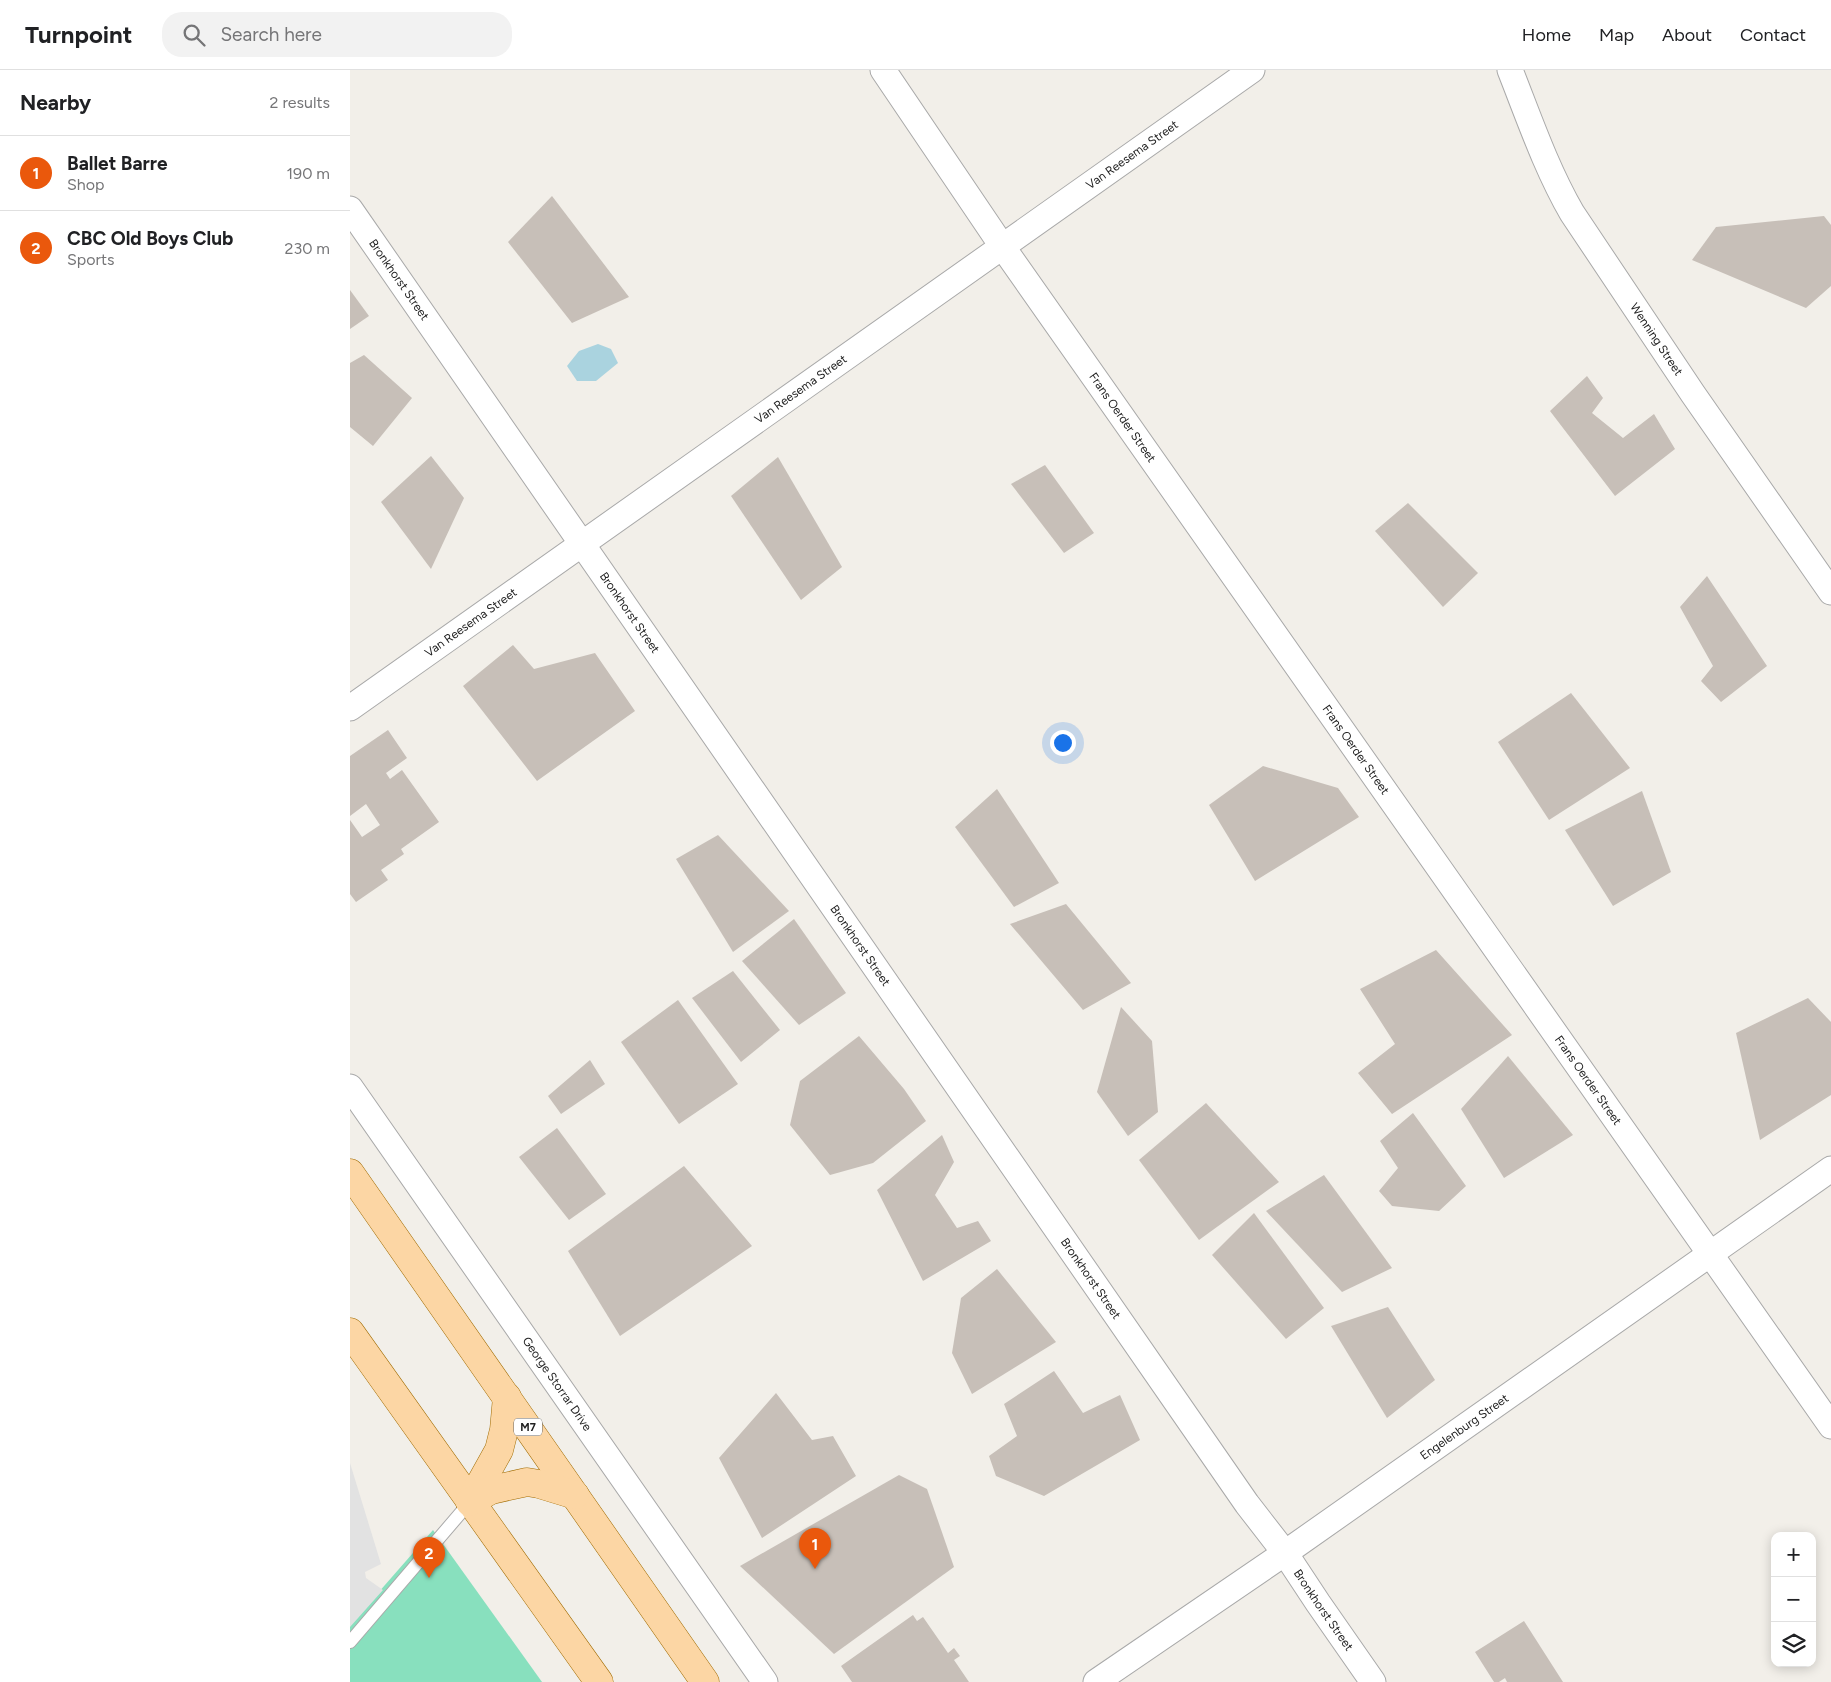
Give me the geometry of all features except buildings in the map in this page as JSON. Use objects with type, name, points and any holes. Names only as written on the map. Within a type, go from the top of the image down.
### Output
[{"type":"main road","name":"M7","points":[[350,1173],[705,1682]]},
{"type":"main road","points":[[350,1332],[599,1682]]},
{"type":"main road","points":[[470,1502],[500,1450],[507,1397]]},
{"type":"main road","points":[[470,1502],[491,1490],[527,1482],[575,1495]]},
{"type":"street","name":"Frans Oerder Street","points":[[883,70],[1002,246],[1831,1426]]},
{"type":"street","name":"Van Reesema Street","points":[[350,708],[1252,70]]},
{"type":"street","name":"Wenning Street","points":[[1510,70],[1542,152],[1572,212],[1693,394],[1831,592]]},
{"type":"street","name":"Bronkhorst Street","points":[[350,209],[1248,1504],[1285,1553],[1374,1682]]},
{"type":"street","name":"George Storrar Drive","points":[[350,1088],[765,1682]]},
{"type":"street","name":"Engelenburg Street","points":[[1096,1682],[1285,1553],[1831,1169]]},
{"type":"lane","points":[[350,1642],[470,1502]]},
{"type":"green space","points":[[433,1530],[542,1682],[350,1682],[350,1625]]},
{"type":"shaded area","points":[[350,1463],[381,1564],[365,1572],[366,1578],[383,1590],[350,1627]]},
{"type":"water","points":[[598,344],[611,349],[618,363],[596,381],[577,381],[567,366],[579,351]]},
{"type":"place","name":"Ballet Barre","points":[[815,1569]]},
{"type":"place","name":"CBC Old Boys Club","points":[[429,1578]]}]
